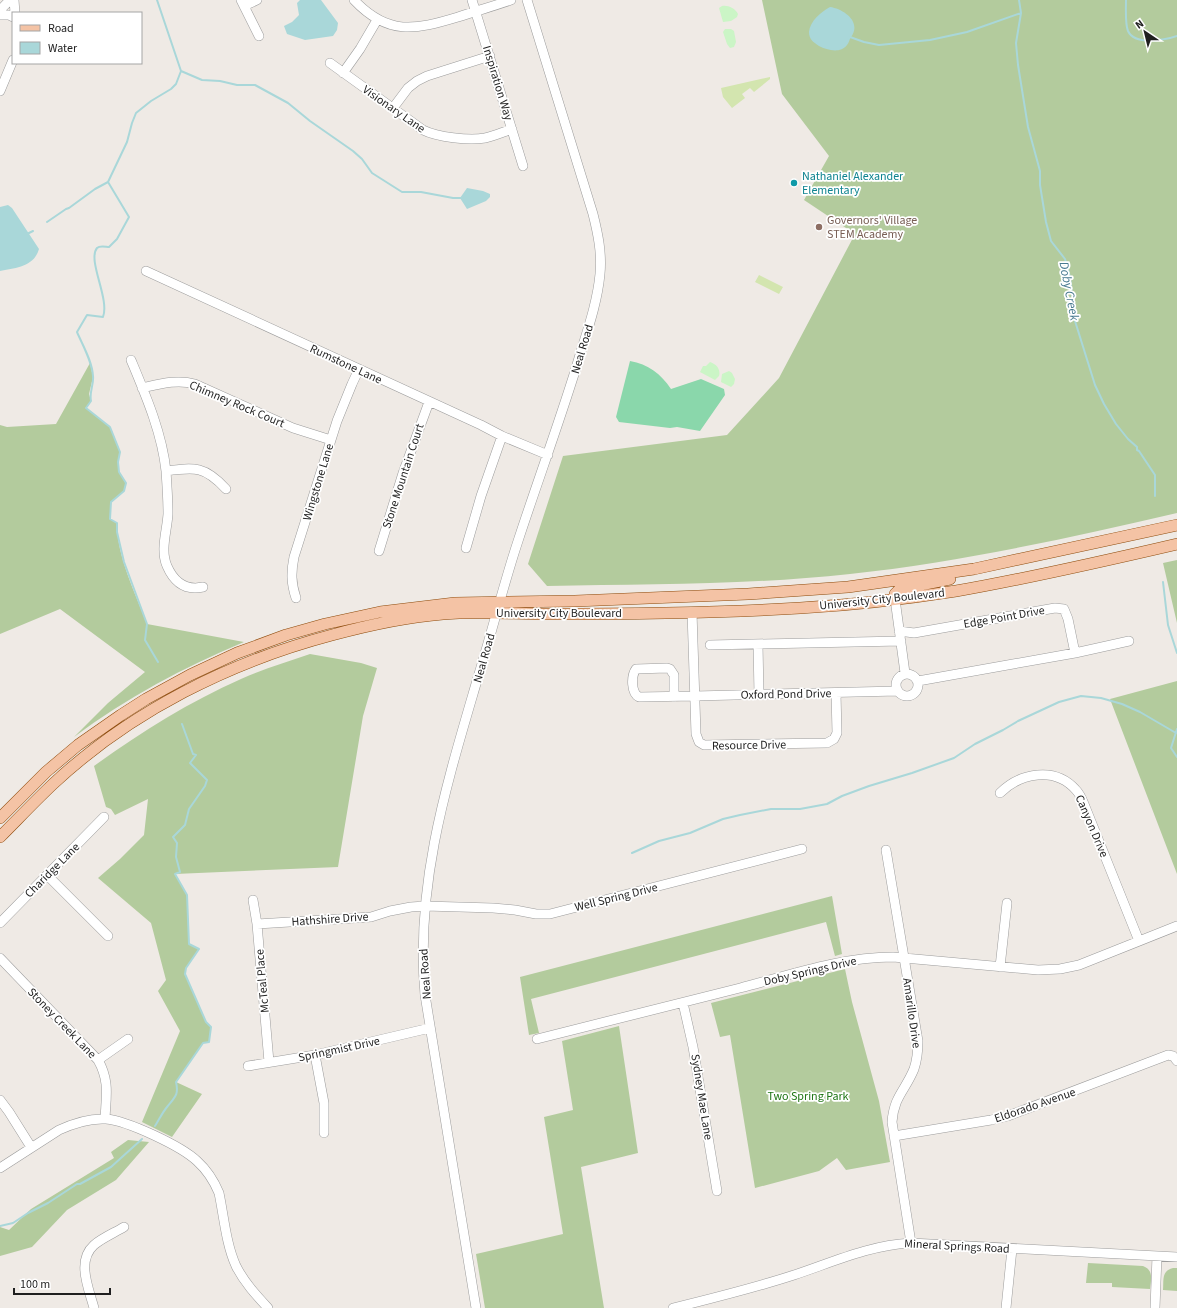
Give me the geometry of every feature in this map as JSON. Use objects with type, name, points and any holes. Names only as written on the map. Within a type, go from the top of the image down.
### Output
[{"type":"main road","name":"University City Boulevard","points":[[0,818],[46,772],[91,735],[168,686],[231,656],[308,628],[362,615],[422,606],[748,594],[848,587],[974,569],[1177,526]]},
{"type":"main road","name":"University City Boulevard","points":[[0,837],[54,783],[99,746],[160,705],[241,664],[270,653],[384,622],[444,614],[692,612],[808,608],[895,599],[989,585],[1177,544]]},
{"type":"main road","points":[[895,599],[896,592],[900,590],[965,576],[974,569]]},
{"type":"street","points":[[0,10],[10,0]]},
{"type":"street","points":[[14,0],[15,12]]},
{"type":"street","points":[[257,0],[243,3],[259,36]]},
{"type":"street","points":[[354,0],[365,12],[377,20],[397,27],[419,28],[433,25],[511,0]]},
{"type":"street","name":"Inspiration Way","points":[[472,0],[523,166]]},
{"type":"street","name":"Neal Road","points":[[476,1308],[425,995],[422,962],[429,867],[436,829],[449,779],[496,614],[517,542],[548,455],[594,306],[600,274],[600,253],[597,230],[527,0]]},
{"type":"street","points":[[0,15],[12,16]]},
{"type":"street","points":[[343,73],[360,49],[377,20]]},
{"type":"street","points":[[393,108],[408,88],[417,81],[427,76],[490,56]]},
{"type":"street","points":[[0,91],[12,62]]},
{"type":"street","name":"Visionary Lane","points":[[330,63],[432,135],[472,139],[484,138],[512,129]]},
{"type":"street","name":"Rumstone Lane","points":[[146,271],[502,436],[548,455]]},
{"type":"street","points":[[131,360],[160,438],[166,471],[168,513],[164,550],[167,566],[172,575],[182,585],[191,588],[203,587]]},
{"type":"street","name":"Wingstone Lane","points":[[296,598],[291,582],[292,568],[331,440],[343,405],[359,369]]},
{"type":"street","name":"Chimney Rock Court","points":[[142,388],[185,381],[195,384],[293,428],[331,440]]},
{"type":"street","name":"Stone Mountain Court","points":[[378,551],[403,473],[429,402]]},
{"type":"street","points":[[466,548],[481,496],[502,436]]},
{"type":"street","points":[[166,471],[187,468],[204,471],[210,474],[226,489]]},
{"type":"street","points":[[895,599],[905,673]]},
{"type":"street","name":"Edge Point Drive","points":[[899,631],[914,633],[1059,608],[1064,609],[1068,619],[1075,653]]},
{"type":"street","name":"Resource Drive","points":[[692,612],[696,734],[699,742],[708,746],[827,743],[834,739],[837,733],[836,693]]},
{"type":"street","points":[[710,646],[901,641]]},
{"type":"street","points":[[898,692],[896,684],[897,678],[905,673],[914,675],[918,681],[1075,653],[1129,641]]},
{"type":"street","points":[[758,644],[759,695]]},
{"type":"street","name":"Oxford Pond Drive","points":[[674,696],[674,675],[670,669],[636,669],[633,673],[633,692],[639,697],[898,692],[906,696],[913,695],[918,689],[918,681]]},
{"type":"street","name":"Canyon Drive","points":[[1000,793],[1006,786],[1014,782],[1044,774],[1065,780],[1076,789],[1084,804],[1139,941]]},
{"type":"street","name":"Charidge Lane","points":[[0,922],[104,818]]},
{"type":"street","name":"Well Spring Drive","points":[[425,906],[493,908],[536,914],[550,914],[802,849]]},
{"type":"street","name":"Amarillo Drive","points":[[886,850],[918,1041],[918,1052],[912,1073],[895,1103],[892,1122],[911,1243]]},
{"type":"street","points":[[47,875],[108,936]]},
{"type":"street","name":"McTeal Place","points":[[253,900],[257,924],[269,1062]]},
{"type":"street","points":[[1000,967],[1007,903]]},
{"type":"street","name":"Hathshire Drive","points":[[257,924],[370,917],[390,911],[425,906]]},
{"type":"street","name":"Doby Springs Drive","points":[[537,1039],[683,1003],[842,961],[876,957],[904,958],[1038,970],[1060,969],[1079,965],[1177,926]]},
{"type":"street","name":"Stoney Creek Lane","points":[[0,958],[98,1060],[107,1080],[105,1119]]},
{"type":"street","name":"Sydney Mae Lane","points":[[683,1003],[693,1046],[717,1192]]},
{"type":"street","name":"Springmist Drive","points":[[248,1066],[315,1055],[430,1028]]},
{"type":"street","points":[[98,1060],[128,1039]]},
{"type":"street","points":[[315,1055],[324,1103],[324,1133]]},
{"type":"street","name":"Eldorado Avenue","points":[[894,1136],[1008,1116],[1168,1055],[1174,1058]]},
{"type":"street","points":[[0,1100],[13,1117],[31,1147]]},
{"type":"street","points":[[0,1168],[31,1147],[69,1126],[88,1120],[115,1120],[137,1128],[188,1154],[202,1166],[210,1176],[219,1194],[230,1251],[236,1265],[248,1285],[268,1308]]},
{"type":"street","points":[[94,1308],[85,1274],[86,1256],[92,1246],[124,1227]]},
{"type":"street","name":"Mineral Springs Road","points":[[673,1308],[779,1280],[873,1249],[898,1244],[911,1243],[1177,1257]]},
{"type":"street","points":[[1006,1308],[1012,1249]]},
{"type":"street","points":[[1155,1308],[1157,1256]]},
{"type":"green space","points":[[762,0],[1177,0],[1177,513],[974,556],[891,569],[812,578],[737,582],[547,586],[528,564],[563,456],[727,435],[779,378],[855,234],[804,200],[829,156],[782,94]]},
{"type":"green space","points":[[722,6],[733,9],[738,14],[737,17],[731,21],[723,22],[719,8]]},
{"type":"green space","points":[[725,29],[731,29],[734,31],[736,42],[734,47],[730,48],[727,44],[723,32]]},
{"type":"green space","points":[[770,77],[770,79],[754,92],[750,88],[742,94],[745,98],[732,108],[723,97],[721,88]]},
{"type":"green space","points":[[759,275],[783,287],[779,294],[755,282]]},
{"type":"green space","points":[[630,361],[637,362],[654,370],[671,389],[701,379],[724,389],[725,395],[700,431],[677,427],[670,428],[619,422],[616,417]]},
{"type":"green space","points":[[710,362],[716,365],[719,369],[719,376],[715,380],[700,372],[703,366],[706,366]]},
{"type":"green space","points":[[90,363],[93,377],[89,394],[91,401],[86,408],[110,427],[120,452],[118,462],[119,472],[126,483],[124,491],[111,502],[110,519],[117,523],[123,561],[147,624],[244,642],[199,662],[156,684],[114,709],[74,737],[108,703],[145,672],[60,609],[0,634],[0,425],[7,427],[56,424]]},
{"type":"green space","points":[[729,371],[735,379],[734,384],[731,387],[721,382],[722,374]]},
{"type":"green space","points":[[1177,560],[1177,623],[1163,563]]},
{"type":"green space","points":[[310,654],[361,663],[377,668],[363,716],[338,867],[175,874],[187,895],[189,944],[199,949],[186,968],[185,974],[206,1022],[211,1027],[209,1042],[203,1043],[176,1082],[202,1094],[172,1137],[142,1122],[180,1031],[158,991],[166,980],[151,923],[98,878],[144,835],[148,799],[115,815],[111,809],[106,807],[94,766],[147,730],[222,688],[249,675]]},
{"type":"green space","points":[[1177,681],[1177,874],[1110,699]]},
{"type":"green space","points":[[832,896],[842,954],[835,956],[826,922],[531,999],[539,1033],[529,1035],[520,977]]},
{"type":"green space","name":"Two Spring Park","points":[[845,969],[852,1002],[879,1101],[890,1162],[846,1170],[837,1158],[819,1171],[755,1188],[730,1035],[720,1037],[711,1003]]},
{"type":"green space","points":[[619,1026],[638,1153],[581,1167],[604,1308],[485,1308],[476,1254],[563,1234],[544,1117],[573,1110],[562,1041]]},
{"type":"green space","points":[[128,1140],[149,1142],[116,1180],[67,1210],[32,1247],[0,1256],[0,1227],[9,1230],[31,1209],[114,1158],[111,1152]]},
{"type":"green space","points":[[1088,1263],[1143,1266],[1149,1270],[1150,1273],[1150,1289],[1112,1287],[1112,1283],[1086,1283]]},
{"type":"green space","points":[[1177,1268],[1177,1291],[1163,1290],[1163,1279],[1165,1274],[1169,1269]]},
{"type":"water","points":[[300,0],[321,0],[338,23],[337,30],[333,36],[305,40],[287,34],[284,26],[292,22],[299,15],[297,3]]},
{"type":"water","points":[[830,7],[846,13],[853,21],[854,31],[848,44],[841,50],[830,50],[819,46],[812,40],[809,34],[811,24],[823,11]]},
{"type":"water","points":[[467,188],[483,191],[490,194],[490,197],[486,201],[467,209],[460,198]]},
{"type":"water","points":[[8,205],[12,208],[39,249],[33,260],[23,266],[0,271],[0,207]]},
{"type":"waterway","points":[[47,222],[95,189],[108,182],[127,142],[136,113],[176,84],[181,71],[157,0]]},
{"type":"waterway","name":"Doby Creek","points":[[1019,0],[1021,13],[1016,43],[1018,65],[1028,127],[1040,171],[1040,185],[1046,222],[1051,241],[1065,259],[1070,277],[1075,321],[1095,385],[1116,424],[1128,439],[1137,447],[1137,450],[1155,475],[1155,496]]},
{"type":"waterway","points":[[1126,0],[1126,24],[1128,31],[1132,36],[1137,39],[1151,41],[1177,36]]},
{"type":"waterway","points":[[850,37],[879,45],[930,40],[967,32],[1021,13]]},
{"type":"waterway","points":[[181,71],[202,80],[220,81],[237,85],[255,85],[288,103],[310,121],[353,151],[362,159],[372,173],[402,192],[421,192],[453,198],[463,198]]},
{"type":"waterway","points":[[108,182],[129,217],[117,239],[109,247],[98,247],[95,254],[96,270],[104,300],[103,317],[87,315],[77,332],[89,359],[93,376],[91,401],[86,408],[110,427],[120,452],[118,462],[119,472],[126,483],[124,491],[111,502],[110,519],[117,523],[117,532],[124,562],[147,624],[145,640],[158,662]]},
{"type":"waterway","points":[[27,234],[33,231]]},
{"type":"waterway","name":"Doby Creek","points":[[1163,582],[1168,625],[1177,653]]},
{"type":"waterway","points":[[632,853],[659,841],[690,833],[723,819],[771,809],[800,809],[827,804],[842,796],[869,786],[954,758],[975,744],[1018,721],[1059,702],[1081,696],[1101,698],[1122,704],[1140,712],[1176,733]]},
{"type":"waterway","points":[[155,1126],[176,1096],[176,1082],[203,1043],[209,1042],[211,1027],[206,1022],[185,974],[186,968],[199,949],[189,944],[187,895],[175,874],[180,872],[176,857],[177,843],[173,837],[185,825],[189,809],[205,786],[207,780],[190,763],[196,755],[193,754],[182,724]]},
{"type":"waterway","name":"Doby Creek","points":[[1177,729],[1171,748],[1177,757]]},
{"type":"waterway","points":[[0,1226],[13,1223],[77,1184],[80,1184],[111,1167],[142,1139]]},
{"type":"place","name":"Nathaniel Alexander Elementary","points":[[794,183]]},
{"type":"place","name":"Governors' Village STEM Academy","points":[[819,227]]}]
